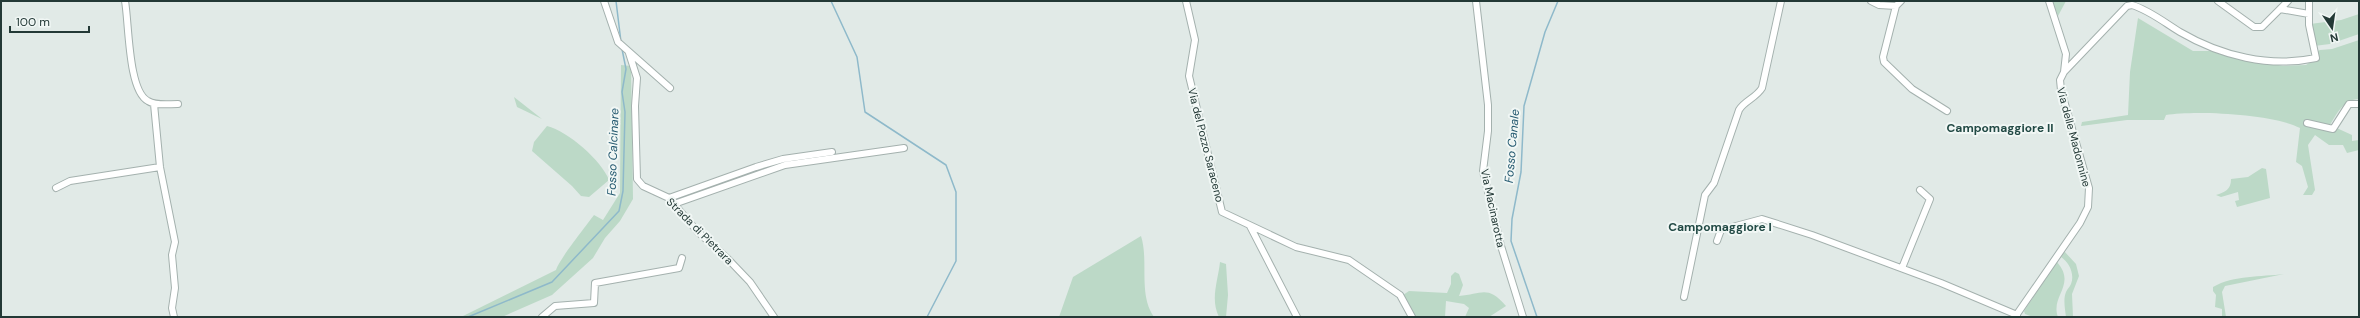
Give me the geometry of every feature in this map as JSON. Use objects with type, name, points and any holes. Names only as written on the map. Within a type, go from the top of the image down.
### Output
[{"type":"street","points":[[125,1],[133,78],[139,91],[146,101],[154,104],[178,104]]},
{"type":"street","name":"Strada di Pietrara","points":[[604,1],[618,42],[670,88]]},
{"type":"street","name":"Via del Pozzo Saraceno","points":[[1186,1],[1195,40],[1189,76],[1222,212],[1296,247],[1349,260],[1400,295],[1412,317]]},
{"type":"street","name":"Via Macinarotta","points":[[1476,1],[1488,105],[1488,131],[1483,171],[1501,246],[1523,317]]},
{"type":"street","points":[[1684,297],[1705,195],[1714,183],[1739,110],[1742,106],[1759,94],[1762,88],[1782,1]]},
{"type":"street","points":[[1872,1],[1879,5],[1896,6]]},
{"type":"street","points":[[1901,1],[1896,6],[1883,57],[1884,62],[1912,89],[1947,111]]},
{"type":"street","points":[[2049,1],[2066,54],[2064,72]]},
{"type":"street","points":[[2218,1],[2254,27],[2262,26],[2288,1]]},
{"type":"street","name":"Via delle Madonnine","points":[[2016,316],[2080,223],[2088,207],[2089,188],[2061,90],[2060,80],[2064,72],[2127,6],[2136,6],[2183,34],[2217,50],[2258,60],[2278,62],[2316,58],[2309,25],[2309,1]]},
{"type":"street","points":[[2280,9],[2309,14]]},
{"type":"street","name":"Strada di Pietrara","points":[[629,53],[637,78],[635,106],[637,179],[643,186],[669,198],[698,232],[728,258],[750,282],[774,317]]},
{"type":"street","points":[[154,104],[160,167],[175,242],[172,255],[175,288],[172,308],[174,317]]},
{"type":"street","points":[[2307,123],[2333,129],[2349,104],[2359,104]]},
{"type":"street","points":[[674,204],[785,165],[904,148]]},
{"type":"street","points":[[669,198],[756,166],[783,159],[832,152]]},
{"type":"street","points":[[56,188],[70,181],[160,167]]},
{"type":"street","points":[[1902,268],[1930,199],[1920,190]]},
{"type":"street","points":[[1717,241],[1721,230],[1762,219],[1902,268],[2016,316]]},
{"type":"street","points":[[1250,226],[1297,317]]},
{"type":"street","points":[[542,317],[556,306],[594,303],[596,283],[679,268],[682,258]]},
{"type":"green space","points":[[2052,1],[2066,1],[2058,16]]},
{"type":"green space","points":[[2359,14],[2359,34],[2330,44],[2314,46],[2310,24],[2341,20]]},
{"type":"green space","points":[[2138,18],[2193,51],[2210,51],[2283,66],[2306,65],[2312,61],[2312,54],[2320,50],[2332,49],[2359,40],[2359,99],[2349,101],[2345,104],[2330,125],[2352,135],[2352,141],[2359,140],[2359,150],[2347,153],[2343,145],[2329,145],[2315,135],[2308,145],[2315,190],[2312,195],[2303,195],[2308,187],[2302,166],[2296,162],[2300,128],[2288,123],[2254,116],[2196,113],[2166,115],[2164,120],[2127,120],[2081,126],[2082,122],[2128,115],[2130,72]]},
{"type":"green space","points":[[621,65],[631,66],[633,199],[620,221],[605,238],[593,258],[552,295],[502,317],[461,317],[556,270],[567,251],[594,215],[603,220],[620,193]]},
{"type":"green space","points":[[514,97],[542,119],[517,107]]},
{"type":"green space","points":[[547,126],[574,140],[592,156],[605,172],[609,180],[589,197],[581,196],[572,186],[532,151],[534,142]]},
{"type":"green space","points":[[2262,168],[2266,169],[2270,198],[2237,207],[2235,201],[2239,200],[2238,192],[2221,197],[2216,195],[2229,188],[2231,179],[2248,177]]},
{"type":"green space","points":[[1141,236],[1144,256],[1146,298],[1154,317],[1059,317],[1073,277]]},
{"type":"green space","points":[[2064,251],[2076,264],[2079,276],[2072,294],[2073,317],[2066,317],[2064,304],[2066,291],[2072,280],[2072,272],[2069,265],[2061,257]]},
{"type":"green space","points":[[1220,262],[1226,264],[1228,295],[1226,317],[1219,317],[1215,303],[1215,290]]},
{"type":"green space","points":[[2057,262],[2064,277],[2064,284],[2057,303],[2056,310],[2058,317],[2033,317],[2025,314],[2024,311]]},
{"type":"green space","points":[[1455,272],[1459,274],[1463,285],[1459,296],[1484,292],[1489,293],[1494,295],[1506,306],[1489,317],[1465,317],[1469,308],[1464,304],[1446,301],[1445,317],[1416,317],[1403,295],[1409,291],[1447,293],[1451,284],[1451,276]]},
{"type":"green space","points":[[2284,274],[2225,286],[2222,292],[2226,317],[2222,317],[2222,309],[2215,307],[2216,295],[2213,291],[2213,287],[2221,283],[2239,278]]},
{"type":"waterway","name":"Fosso Calcinare","points":[[616,1],[621,42]]},
{"type":"waterway","points":[[831,1],[857,57],[865,112],[946,165],[956,192],[956,261],[927,317]]},
{"type":"waterway","name":"Fosso Canale","points":[[1537,317],[1511,241],[1512,219],[1521,172],[1524,106],[1545,32],[1558,1]]},
{"type":"waterway","name":"Fosso Calcinare","points":[[468,317],[552,282],[619,211],[623,191],[625,112],[622,92],[626,69],[622,49]]},
{"type":"district","name":"Campomaggiore II","points":[[2000,128]]},
{"type":"district","name":"Campomaggiore I","points":[[1720,227]]}]
